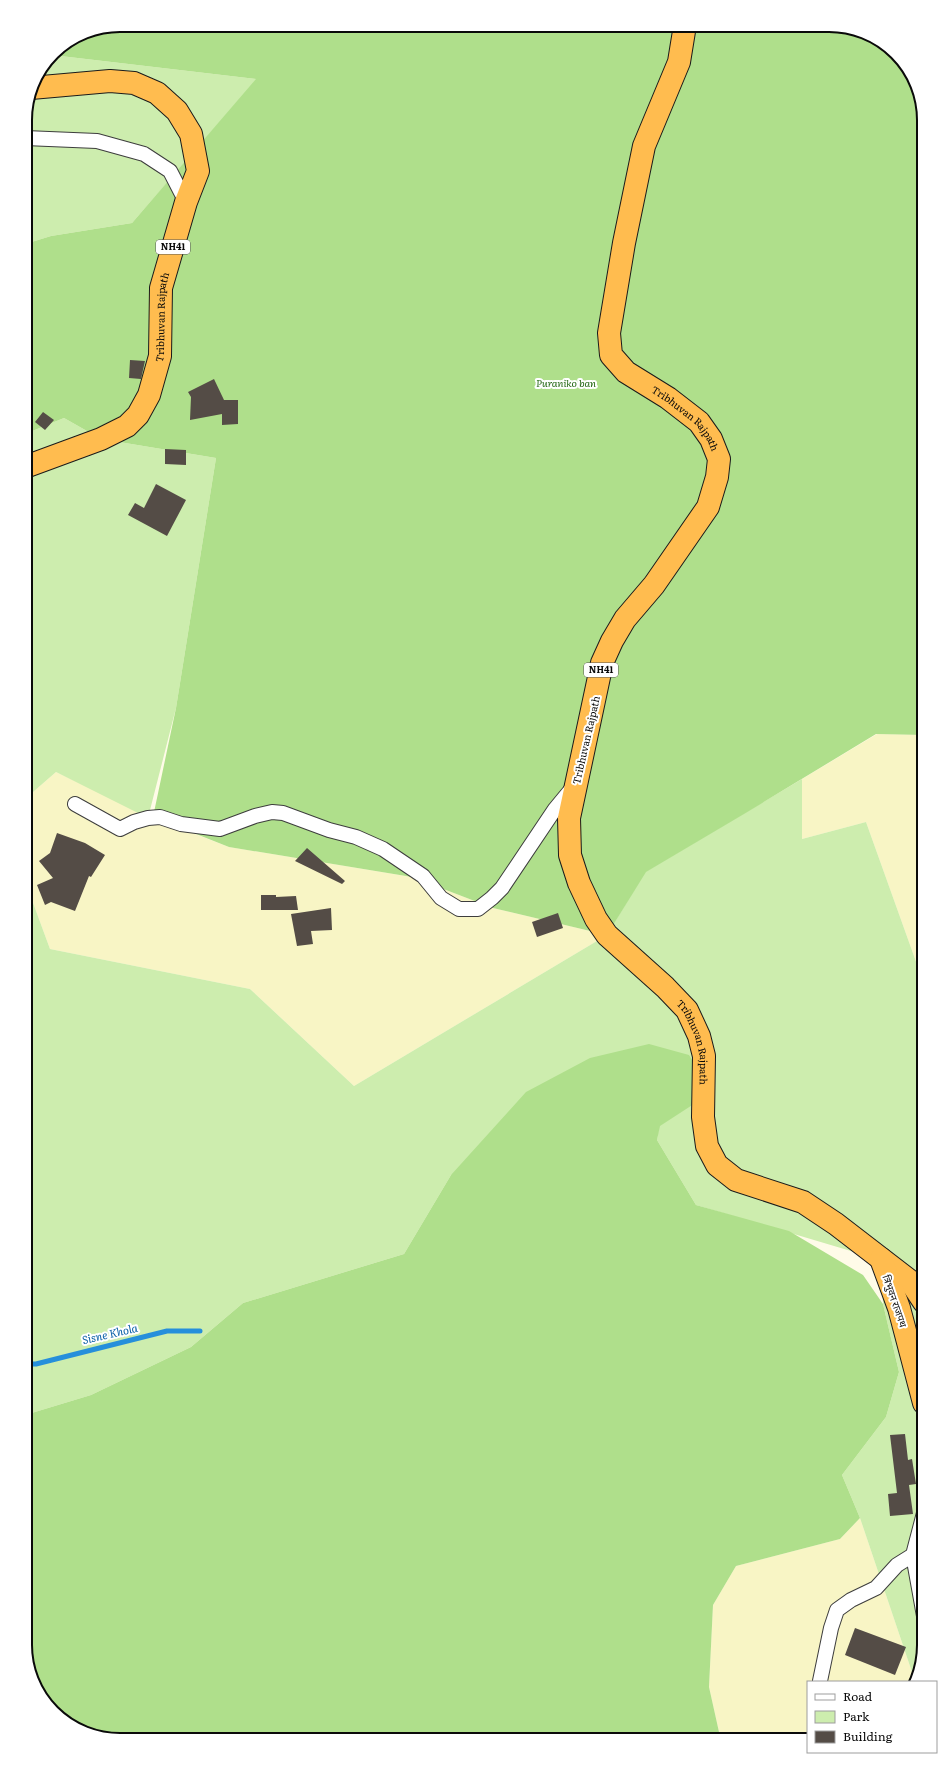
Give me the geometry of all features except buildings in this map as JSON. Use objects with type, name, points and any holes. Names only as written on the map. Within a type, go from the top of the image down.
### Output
[{"type":"highway","name":"Tribhuvan Rajpath","points":[[684,32],[679,62],[644,146],[624,243],[609,334],[611,355],[626,372],[668,398],[698,422],[711,439],[719,459],[717,477],[708,507],[654,585],[625,619],[602,663],[568,818],[570,855],[579,883],[596,919],[607,935],[665,987],[687,1010],[700,1036],[704,1056],[703,1116],[707,1146],[717,1165],[736,1180],[803,1202],[836,1224],[881,1259]]},
{"type":"highway","name":"Tribhuvan Rajpath","points":[[32,464],[102,439],[127,426],[138,415],[149,395],[160,356],[161,288],[186,202],[198,172],[191,134],[177,111],[157,93],[134,83],[110,81],[39,87]]},
{"type":"highway","name":"त्रिभुवन राजपथ","points":[[881,1259],[910,1281],[917,1292]]},
{"type":"highway","name":"त्रिभुवन राजपथ","points":[[881,1259],[899,1308],[917,1376]]},
{"type":"street","points":[[32,138],[97,141],[144,154],[170,171],[186,202]]},
{"type":"street","points":[[75,804],[120,829],[134,822],[148,818],[160,817],[181,824],[220,829],[255,816],[272,812],[283,813],[329,830],[356,837],[383,850],[423,876],[441,898],[459,908],[478,908],[492,898],[502,888],[555,808],[575,784]]},
{"type":"street","points":[[917,1540],[913,1555],[917,1577]]},
{"type":"street","points":[[820,1681],[831,1628],[837,1610],[851,1600],[876,1588],[897,1565],[913,1555]]},
{"type":"shaded area","points":[[877,734],[917,735],[917,964],[866,822],[802,839],[802,779]]},
{"type":"shaded area","points":[[56,772],[153,818],[229,847],[412,877],[493,908],[607,935],[354,1086],[250,989],[50,949],[32,900],[32,793]]},
{"type":"shaded area","points":[[860,1518],[912,1672],[909,1681],[807,1681],[807,1733],[720,1733],[709,1687],[713,1605],[736,1566],[840,1539]]},
{"type":"green space","name":"Puraniko ban","points":[[120,32],[834,32],[857,37],[873,44],[891,58],[905,76],[914,98],[917,115],[917,735],[876,734],[646,872],[607,935],[493,908],[412,877],[229,847],[153,817],[176,708],[216,458],[101,439],[64,418],[32,431],[32,242],[51,236],[132,223],[256,79],[60,56],[81,41],[103,34]]},
{"type":"green space","points":[[60,56],[257,79],[132,223],[51,236],[32,242],[32,115],[35,98],[44,76]]},
{"type":"green space","points":[[64,418],[101,439],[216,458],[176,708],[148,818],[56,772],[32,793],[32,431]]},
{"type":"green space","points":[[802,779],[802,839],[866,822],[917,964],[917,1650],[912,1672],[860,1518],[842,1475],[886,1417],[899,1372],[883,1304],[881,1260],[696,1205],[657,1140],[659,1126],[700,1099],[451,1175],[404,1254],[243,1303],[191,1347],[91,1395],[32,1413],[32,900],[50,949],[250,989],[354,1086],[607,935],[645,872]]},
{"type":"green space","points":[[649,1044],[689,1055],[696,1066],[700,1100],[660,1126],[657,1140],[696,1205],[789,1231],[863,1275],[883,1304],[899,1372],[886,1417],[842,1475],[860,1518],[840,1539],[736,1566],[713,1605],[709,1687],[720,1733],[115,1733],[98,1730],[87,1726],[67,1715],[50,1698],[44,1689],[37,1673],[33,1656],[32,1413],[91,1395],[191,1347],[243,1303],[404,1254],[451,1175],[526,1092],[590,1058]]},
{"type":"waterway","name":"Sisne Khola","points":[[32,1364],[167,1331],[200,1331]]}]
